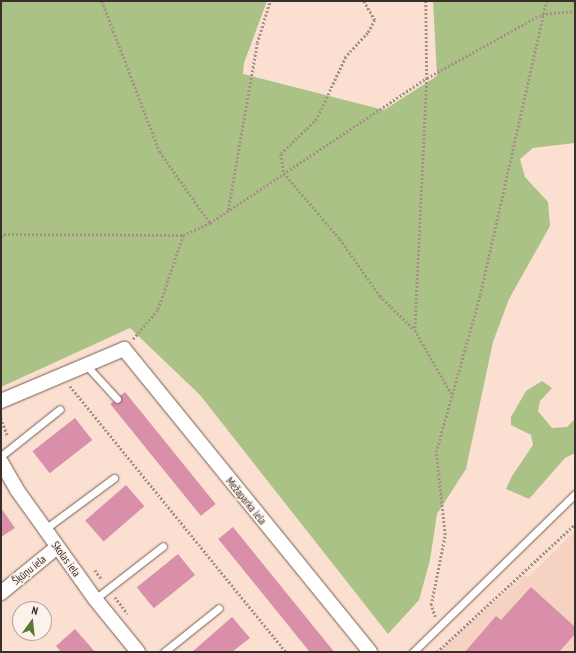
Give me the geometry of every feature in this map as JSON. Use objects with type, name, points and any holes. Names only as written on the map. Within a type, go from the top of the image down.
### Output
[{"type":"street","points":[[1,401],[90,369],[124,349]]},
{"type":"street","name":"Mežaparka iela","points":[[124,349],[370,652]]},
{"type":"street","name":"Skolas iela","points":[[1,462],[17,490],[57,547],[95,599],[138,652]]},
{"type":"street","name":"Šķūņu iela","points":[[1,593],[57,547]]},
{"type":"lane","points":[[90,369],[117,399]]},
{"type":"lane","points":[[1,456],[60,409]]},
{"type":"lane","points":[[45,529],[114,478]]},
{"type":"lane","points":[[413,652],[575,494]]},
{"type":"lane","points":[[95,599],[163,546]]},
{"type":"lane","points":[[164,652],[219,608]]},
{"type":"path","points":[[102,1],[160,152],[210,223]]},
{"type":"path","points":[[228,210],[257,43],[270,1]]},
{"type":"path","points":[[364,1],[376,20],[368,33],[346,57],[316,119],[281,154],[284,173],[340,239],[380,296],[415,330],[451,393]]},
{"type":"path","points":[[415,330],[427,78],[426,1]]},
{"type":"path","points":[[438,628],[431,605],[445,534],[436,452],[451,393],[480,295],[546,1]]},
{"type":"path","points":[[1,236],[4,234],[183,235],[210,223],[427,78],[542,14],[575,11]]},
{"type":"path","points":[[124,349],[158,309],[183,235]]},
{"type":"path","points":[[90,369],[67,383],[286,652]]},
{"type":"path","points":[[1,418],[12,448]]},
{"type":"path","points":[[437,652],[575,524]]},
{"type":"path","points":[[90,564],[131,617]]},
{"type":"shaded area","points":[[575,531],[575,652],[438,652],[524,576],[530,576]]},
{"type":"green space","points":[[1,1],[267,1],[244,63],[243,74],[384,110],[437,76],[433,1],[575,1],[575,143],[533,148],[520,159],[525,177],[548,202],[550,226],[509,299],[493,342],[466,469],[437,514],[430,560],[419,600],[388,634],[200,395],[130,328],[1,387]]},
{"type":"green space","points":[[542,381],[552,388],[540,401],[538,411],[552,428],[567,427],[575,419],[575,453],[565,458],[529,499],[506,489],[512,476],[533,445],[531,435],[511,425],[511,417],[526,391]]},
{"type":"building","points":[[125,392],[216,504],[201,516],[110,404]]},
{"type":"building","points":[[75,418],[92,440],[50,473],[32,451]]},
{"type":"building","points":[[126,485],[144,506],[104,542],[85,520]]},
{"type":"building","points":[[1,508],[15,528],[1,537]]},
{"type":"building","points":[[233,527],[334,651],[310,652],[218,539]]},
{"type":"building","points":[[178,554],[195,575],[154,608],[137,587]]},
{"type":"building","points":[[531,587],[575,627],[575,634],[559,652],[465,652],[496,616],[501,620]]},
{"type":"building","points":[[232,617],[250,638],[232,652],[192,652]]},
{"type":"building","points":[[75,629],[95,652],[61,652],[56,646]]}]
